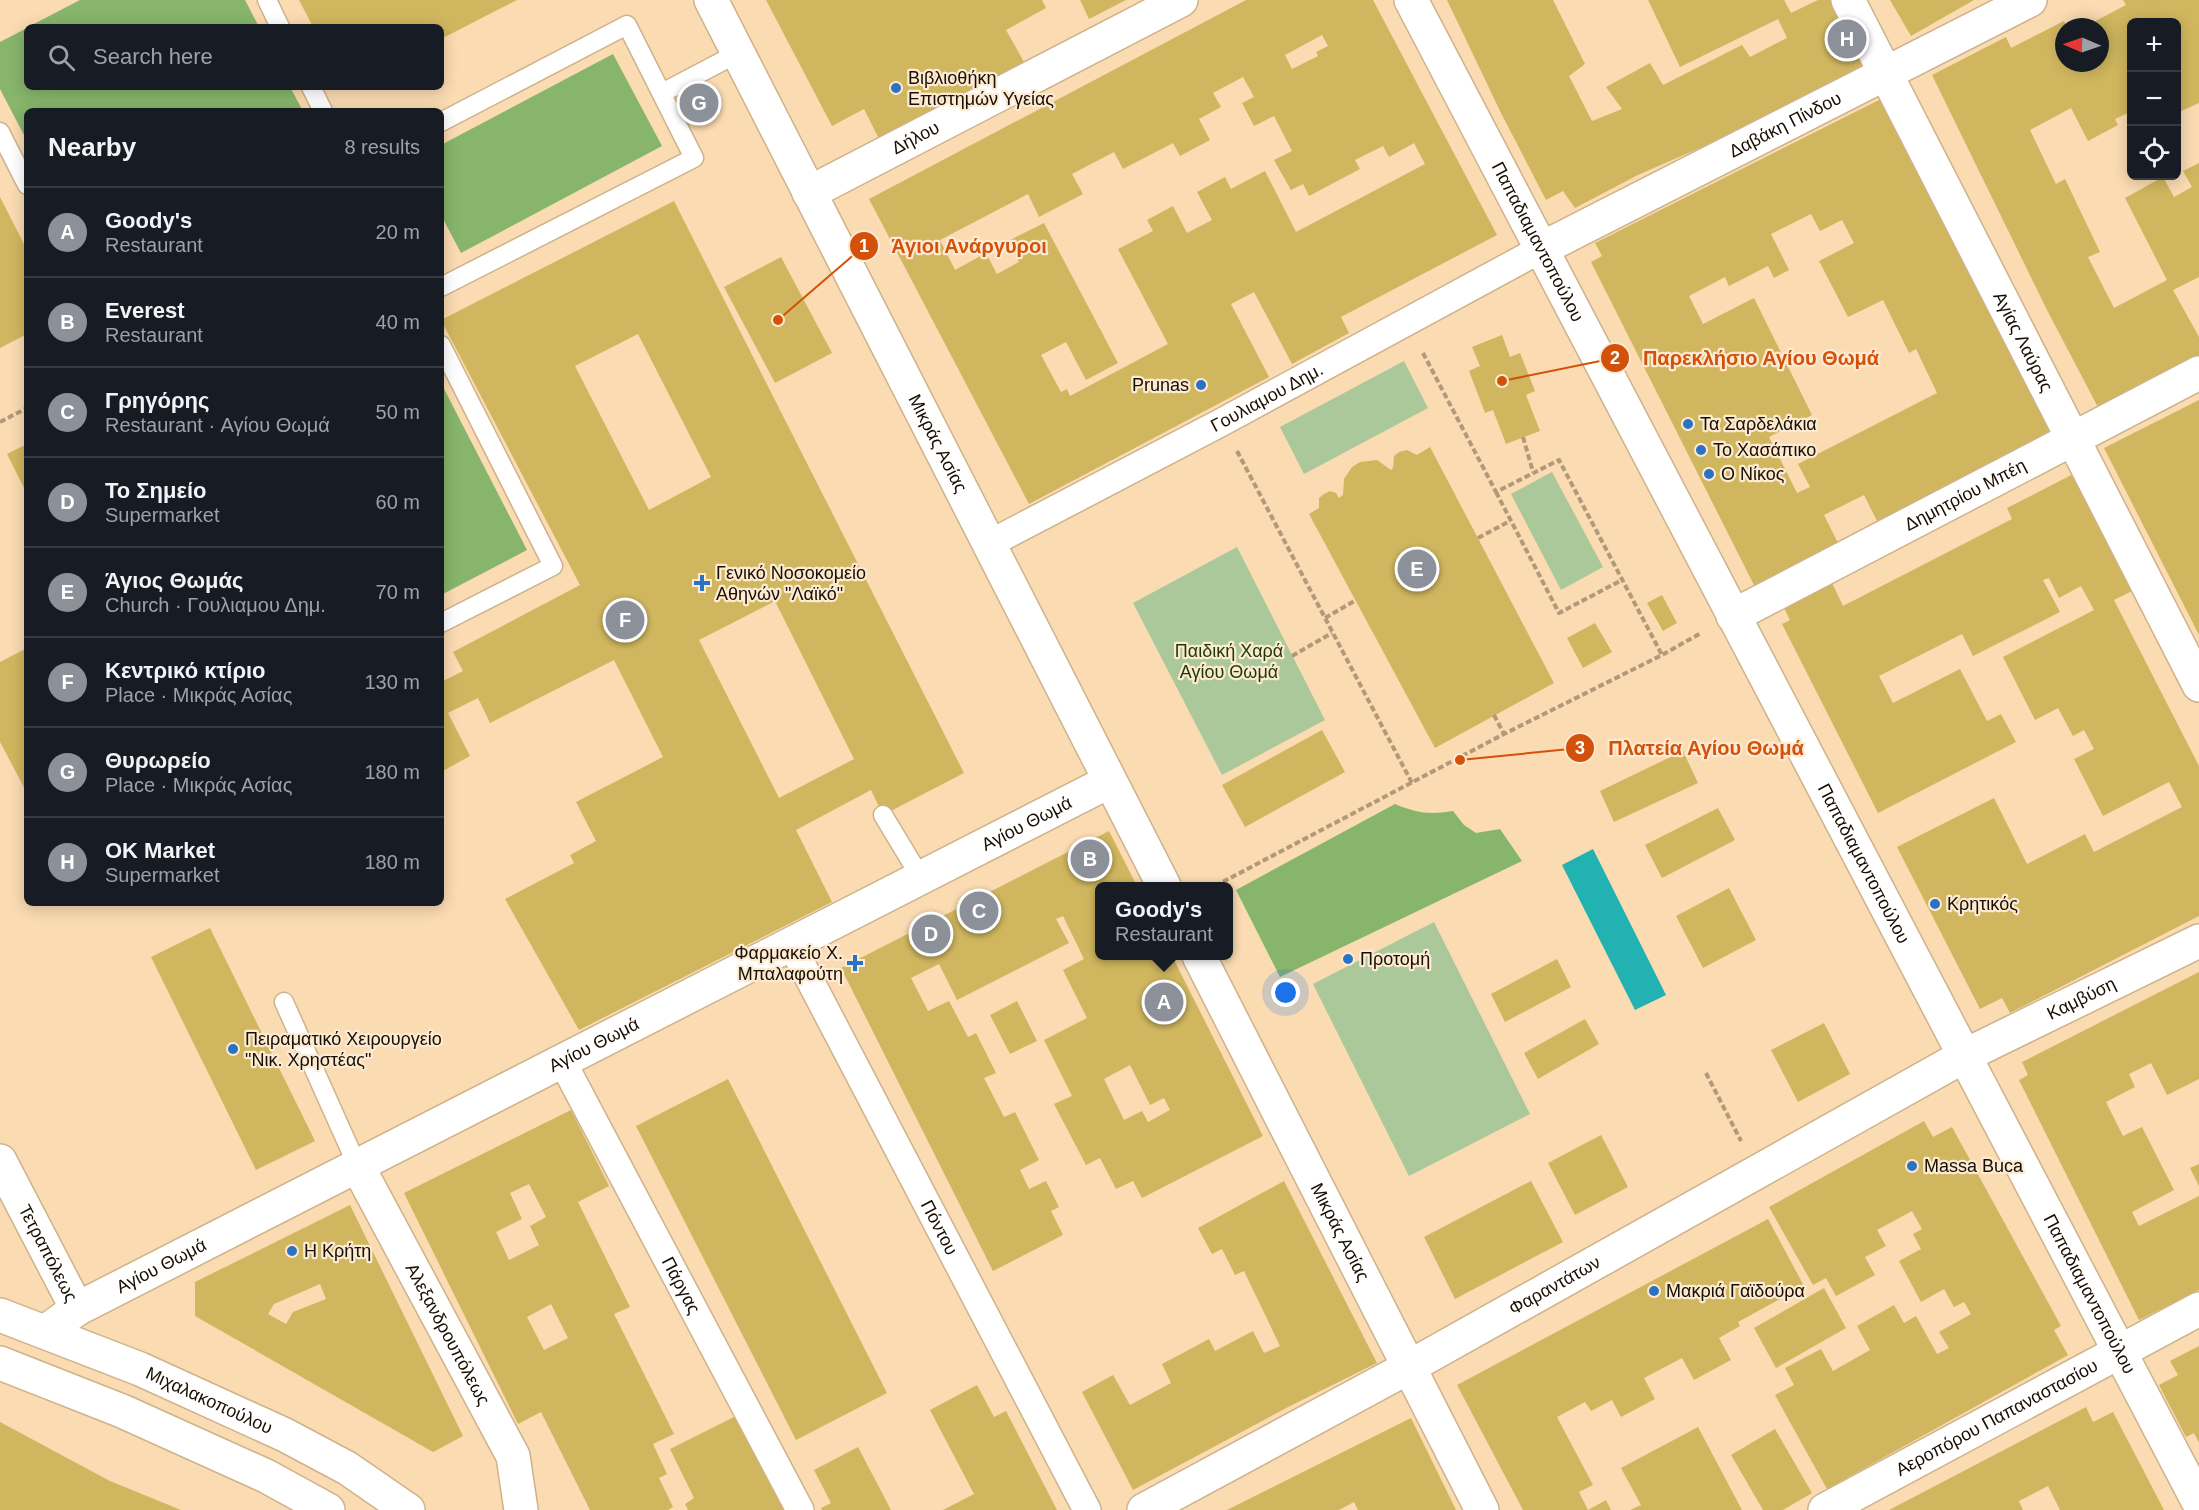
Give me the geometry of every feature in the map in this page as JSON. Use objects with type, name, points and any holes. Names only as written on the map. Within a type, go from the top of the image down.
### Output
[{"type":"street","name":"Μικράς Ασίας","points":[[711,0],[1162,882]]},
{"type":"street","name":"Δήλου","points":[[809,193],[1181,0]]},
{"type":"street","name":"Παπαδιαμαντοπούλου","points":[[1411,0],[2199,1503]]},
{"type":"street","name":"Αγίας Λαύρας","points":[[1848,0],[2199,685]]},
{"type":"street","name":"Δαβάκη Πίνδου","points":[[1541,249],[1887,75],[2030,0]]},
{"type":"street","name":"Γουλιαμου Δημ.","points":[[989,544],[1408,323],[1541,249]]},
{"type":"street","name":"Δημητρίου Μπέη","points":[[1733,616],[2199,373]]},
{"type":"street","name":"Αγίου Θωμά","points":[[77,1309],[1110,781]]},
{"type":"street","name":"Καμβύση","points":[[1964,1056],[2199,941]]},
{"type":"street","name":"Πόντου","points":[[791,944],[1087,1510]]},
{"type":"street","name":"Μικράς Ασίας","points":[[1201,960],[1482,1510]]},
{"type":"street","name":"Φαραντάτων","points":[[1144,1510],[1409,1367],[1964,1056]]},
{"type":"street","name":"Πάργας","points":[[562,1061],[800,1510]]},
{"type":"street","name":"Τετραπόλεως","points":[[0,1161],[77,1309],[45,1332]]},
{"type":"street","name":"Αλεξανδρουπόλεως","points":[[357,1165],[513,1456],[521,1510]]},
{"type":"street","name":"Αεροπόρου Παπαναστασίου","points":[[1826,1510],[2199,1309]]},
{"type":"street","name":"Μιχαλακοπούλου","points":[[0,1314],[140,1369],[285,1435],[347,1468],[408,1510]]},
{"type":"street","points":[[0,1363],[122,1412],[255,1471],[328,1510]]},
{"type":"lane","points":[[267,0],[279,24]]},
{"type":"lane","points":[[444,120],[627,25],[694,158],[444,285]]},
{"type":"lane","points":[[662,93],[738,53]]},
{"type":"lane","points":[[312,90],[321,108]]},
{"type":"lane","points":[[0,132],[24,179]]},
{"type":"lane","points":[[444,351],[553,566],[444,621]]},
{"type":"lane","points":[[883,815],[921,878]]},
{"type":"lane","points":[[284,1002],[357,1165]]},
{"type":"path","points":[[1408,323],[1559,613],[1622,580]]},
{"type":"path","points":[[0,422],[24,410]]},
{"type":"path","points":[[1222,422],[1412,783]]},
{"type":"path","points":[[1523,437],[1533,472]]},
{"type":"path","points":[[1496,492],[1559,460],[1662,655]]},
{"type":"path","points":[[1478,538],[1510,520]]},
{"type":"path","points":[[1325,618],[1356,600]]},
{"type":"path","points":[[1223,882],[1733,616]]},
{"type":"path","points":[[1292,656],[1332,633]]},
{"type":"path","points":[[1494,715],[1504,734]]},
{"type":"path","points":[[1706,1073],[1739,1137]]},
{"type":"green space","points":[[80,0],[245,0],[257,24],[34,24]]},
{"type":"green space","points":[[24,30],[24,90],[292,90],[301,108],[24,108],[24,135],[0,89],[0,42]]},
{"type":"green space","points":[[613,54],[662,146],[461,253],[444,221],[444,143]]},
{"type":"green space","points":[[1404,361],[1428,408],[1304,474],[1280,427]]},
{"type":"green space","points":[[444,389],[527,550],[444,593]]},
{"type":"green space","points":[[1552,472],[1603,567],[1561,590],[1511,494]]},
{"type":"green space","name":"Παιδική Χαρά Αγίου Θωμά","points":[[1237,547],[1325,720],[1222,775],[1133,603]]},
{"type":"green space","points":[[1395,804],[1423,812],[1453,811],[1464,825],[1476,833],[1500,829],[1522,861],[1280,977],[1236,890]]},
{"type":"green space","points":[[1434,922],[1530,1114],[1409,1176],[1313,984]]},
{"type":"water","points":[[1593,849],[1666,995],[1635,1010],[1562,865]]},
{"type":"building","points":[[299,0],[517,0],[444,37],[444,24],[311,24]]},
{"type":"building","points":[[766,0],[1042,0],[1046,8],[1006,30],[1024,62],[879,139],[864,109],[832,126]]},
{"type":"building","points":[[1080,0],[1126,0],[1089,19]]},
{"type":"building","points":[[1246,0],[1373,0],[1497,235],[1341,317],[1349,333],[1292,364],[1254,292],[1231,304],[1269,377],[1029,504],[869,199]],"holes":[[[1322,35],[1328,46],[1316,52],[1318,56],[1292,69],[1285,55]],[[1243,77],[1254,97],[1242,103],[1254,126],[1274,116],[1292,151],[1274,160],[1291,190],[1303,184],[1309,196],[1360,169],[1355,160],[1383,146],[1389,157],[1414,143],[1425,164],[1296,232],[1265,171],[1231,189],[1225,177],[1197,192],[1212,220],[1187,233],[1173,206],[1147,220],[1153,231],[1118,249],[1168,344],[1070,396],[1067,389],[1061,392],[1041,355],[1066,342],[1086,380],[1118,363],[1044,223],[1008,241],[1019,262],[997,274],[986,253],[955,270],[940,240],[1028,194],[1039,217],[1083,194],[1072,174],[1114,152],[1123,169],[1173,143],[1180,156],[1210,140],[1199,119],[1221,107],[1213,93]]]},
{"type":"building","points":[[1447,0],[1553,0],[1585,64],[1569,76],[1592,121],[1622,109],[1606,87],[1650,63],[1663,85],[1742,45],[1750,57],[1787,38],[1778,19],[1680,67],[1648,0],[1784,0],[1791,13],[1818,0],[1837,0],[1870,64],[1702,147],[1638,175],[1575,208],[1563,191],[1546,200]]},
{"type":"building","points":[[1890,0],[1974,0],[1911,36]]},
{"type":"building","points":[[2123,0],[2199,0],[2199,103],[2181,111],[2181,18],[2127,18],[2127,113],[2115,119],[2118,125],[2088,141],[2071,108],[2030,130],[2056,184],[2065,179],[2100,252],[2088,257],[2114,308],[2167,280],[2125,198],[2158,180],[2165,180],[2174,197],[2192,187],[2183,171],[2199,163],[2199,277],[2173,290],[2199,337],[2199,360],[2101,413],[2047,310],[1932,75],[2006,37],[2011,48],[2055,26],[2055,72],[2109,72],[2109,18],[2101,18],[2126,5]]},
{"type":"building","points":[[710,86],[719,104],[689,120],[679,101]]},
{"type":"building","points":[[1887,96],[2058,438],[1880,527],[1864,495],[1824,515],[1840,547],[1756,589],[1591,262],[1602,256],[1595,243]],"holes":[[[1811,214],[1820,231],[1842,220],[1854,243],[1819,261],[1848,317],[1883,300],[1909,353],[1916,349],[1937,393],[1798,464],[1810,487],[1797,493],[1769,437],[1812,415],[1754,298],[1703,324],[1689,296],[1725,277],[1729,286],[1768,266],[1774,278],[1789,270],[1771,234]]]},
{"type":"building","points":[[0,197],[24,244],[24,336],[0,348]]},
{"type":"building","points":[[674,201],[964,773],[883,815],[871,790],[796,830],[832,902],[579,1030],[505,899],[574,863],[570,855],[596,841],[576,802],[663,757],[614,660],[490,723],[478,698],[448,713],[470,756],[444,770],[444,680],[463,671],[453,652],[580,585],[444,326],[444,318]],"holes":[[[638,334],[711,477],[649,510],[575,366]],[[775,601],[854,759],[779,798],[699,640]]]},
{"type":"building","points":[[781,257],[832,353],[775,383],[724,287]]},
{"type":"building","points":[[1502,335],[1510,357],[1520,353],[1535,391],[1526,395],[1540,431],[1506,444],[1493,410],[1485,413],[1469,371],[1480,366],[1472,347]]},
{"type":"building","points":[[2199,400],[2199,635],[2104,448]]},
{"type":"building","points":[[24,446],[24,488],[7,454]]},
{"type":"building","points":[[1430,447],[1554,683],[1435,748],[1309,514],[1319,508],[1319,498],[1324,494],[1330,491],[1336,493],[1339,498],[1343,495],[1344,479],[1352,467],[1360,462],[1377,460],[1391,470],[1394,456],[1399,452],[1407,450],[1417,455]]},
{"type":"building","points":[[2079,471],[2138,588],[2114,600],[2199,766],[2199,916],[2010,1013],[2002,998],[1980,1009],[1897,847],[1994,798],[2027,864],[2085,834],[2094,852],[2182,807],[2169,782],[2103,816],[2074,759],[2094,749],[2084,730],[2073,736],[2058,708],[2035,720],[2003,657],[2094,610],[2081,586],[2059,598],[2049,578],[2043,580],[2060,612],[1973,656],[1962,634],[1879,676],[1893,703],[1960,669],[1987,721],[2001,714],[2016,742],[1878,813],[1782,624],[1790,620],[1784,608],[1832,583],[1843,606],[2012,519],[2007,508]]},
{"type":"building","points":[[1662,595],[1677,623],[1663,631],[1647,603]]},
{"type":"building","points":[[1595,623],[1612,652],[1583,668],[1567,638]]},
{"type":"building","points":[[24,650],[24,787],[0,742],[0,662]]},
{"type":"building","points":[[1322,730],[1345,772],[1245,827],[1222,785]]},
{"type":"building","points":[[1683,751],[1698,783],[1614,822],[1600,791]]},
{"type":"building","points":[[1718,808],[1735,840],[1662,878],[1645,845]]},
{"type":"building","points":[[1109,831],[1135,882],[1095,882],[1095,960],[1174,960],[1263,1136],[1142,1198],[1133,1181],[1116,1189],[1100,1158],[1086,1165],[1054,1104],[1072,1096],[1044,1040],[1087,1018],[1063,970],[1084,959],[1063,916],[1056,919],[1069,943],[957,1000],[939,964],[911,978],[928,1011],[949,1001],[968,1037],[976,1033],[996,1073],[984,1078],[1004,1117],[1015,1112],[1039,1160],[1020,1170],[1029,1189],[1046,1181],[1059,1207],[1051,1211],[1063,1235],[993,1271],[841,968]],"holes":[[[1130,1065],[1150,1105],[1164,1098],[1170,1110],[1148,1122],[1142,1111],[1124,1120],[1104,1079]]]},
{"type":"building","points":[[1729,888],[1756,940],[1703,968],[1676,916]]},
{"type":"building","name":"Πειραματικό Χειρουργείο \"Νικ. Χρηστέας\"","points":[[210,928],[315,1141],[256,1170],[151,957]]},
{"type":"building","points":[[1557,959],[1571,987],[1505,1022],[1491,994]]},
{"type":"building","points":[[2199,972],[2199,1079],[2167,1095],[2151,1063],[2129,1074],[2135,1087],[2106,1102],[2123,1136],[2142,1127],[2174,1190],[2132,1212],[2139,1226],[2199,1196],[2199,1290],[2139,1320],[2019,1080],[2028,1075],[2022,1062]]},
{"type":"building","points":[[1017,1001],[1037,1041],[1010,1054],[990,1015]]},
{"type":"building","points":[[1585,1019],[1599,1044],[1538,1079],[1524,1053]]},
{"type":"building","points":[[1824,1023],[1850,1074],[1798,1102],[1771,1050]]},
{"type":"building","points":[[728,1079],[887,1393],[796,1440],[636,1126]]},
{"type":"building","points":[[571,1110],[609,1186],[578,1202],[630,1307],[614,1314],[674,1434],[653,1444],[667,1474],[659,1478],[673,1507],[668,1510],[590,1510],[541,1412],[518,1424],[404,1193]],"holes":[[[529,1184],[546,1217],[530,1226],[539,1245],[509,1260],[496,1232],[522,1219],[510,1193]],[[551,1304],[568,1338],[544,1350],[527,1317]]]},
{"type":"building","points":[[1924,1121],[1933,1137],[1952,1127],[2061,1326],[2054,1330],[2068,1355],[1827,1489],[1775,1395],[1794,1385],[1785,1368],[1821,1349],[1833,1371],[1870,1350],[1857,1326],[1894,1305],[1904,1323],[1916,1316],[1937,1354],[1949,1348],[1939,1332],[1971,1314],[1964,1302],[1954,1307],[1944,1289],[1921,1302],[1899,1261],[1921,1249],[1913,1234],[1922,1229],[1912,1211],[1877,1230],[1886,1246],[1865,1257],[1875,1275],[1836,1296],[1826,1278],[1813,1285],[1769,1207]]},
{"type":"building","points":[[1601,1135],[1628,1187],[1575,1215],[1548,1163]]},
{"type":"building","points":[[2199,1164],[2199,1186],[2190,1168]]},
{"type":"building","points":[[1284,1181],[1377,1363],[1290,1406],[1133,1490],[1082,1392],[1113,1375],[1130,1405],[1171,1383],[1162,1364],[1209,1339],[1215,1351],[1253,1331],[1264,1353],[1280,1346],[1244,1271],[1235,1275],[1222,1249],[1212,1254],[1198,1228]]},
{"type":"building","points":[[1531,1181],[1563,1242],[1455,1299],[1424,1237]]},
{"type":"building","points":[[350,1205],[463,1436],[433,1452],[195,1316],[195,1282]],"holes":[[[320,1284],[326,1299],[293,1312],[286,1324],[268,1314],[274,1304]]]},
{"type":"building","points":[[1768,1219],[1804,1286],[1738,1322],[1740,1326],[1719,1338],[1731,1360],[1694,1380],[1682,1358],[1644,1378],[1655,1399],[1621,1417],[1612,1400],[1591,1411],[1585,1402],[1557,1417],[1593,1485],[1579,1492],[1588,1510],[1523,1510],[1457,1385]]},
{"type":"building","points":[[1824,1288],[1846,1328],[1776,1368],[1754,1328]]},
{"type":"building","points":[[2199,1346],[2199,1443],[2194,1433],[2186,1437],[2159,1385],[2178,1375],[2170,1361]]},
{"type":"building","points":[[977,1385],[994,1417],[1006,1411],[1057,1510],[943,1510],[974,1494],[930,1410]]},
{"type":"building","points":[[2086,1407],[2093,1422],[2113,1412],[2164,1510],[2060,1510],[2048,1486],[2019,1501],[2023,1510],[1889,1510]]},
{"type":"building","points":[[738,1415],[785,1510],[688,1510],[685,1504],[694,1498],[670,1449]]},
{"type":"building","points":[[1411,1418],[1456,1510],[1358,1510],[1354,1502],[1339,1510],[1227,1510]]},
{"type":"building","points":[[0,1422],[110,1481],[181,1510],[0,1510]]},
{"type":"building","points":[[1698,1427],[1742,1510],[1630,1510],[1641,1505],[1621,1468]]},
{"type":"building","points":[[1775,1429],[1812,1493],[1783,1510],[1763,1510],[1731,1455]]},
{"type":"building","points":[[858,1447],[891,1510],[822,1510],[821,1508],[831,1503],[814,1470]]},
{"type":"building","points":[[1606,1500],[1611,1510],[1588,1510]]},
{"type":"place","name":"OK Market","points":[[1847,39]]},
{"type":"place","name":"Βιβλιοθήκη Επιστημών Υγείας","points":[[896,88]]},
{"type":"place","name":"Θυρωρείο","points":[[699,103]]},
{"type":"place","name":"Άγιοι Ανάργυροι","points":[[778,320]]},
{"type":"place","name":"Παρεκλήσιο Αγίου Θωμά","points":[[1502,381]]},
{"type":"place","name":"Prunas","points":[[1201,385]]},
{"type":"place","name":"Τα Σαρδελάκια","points":[[1688,424]]},
{"type":"place","name":"Το Χασάπικο","points":[[1701,450]]},
{"type":"place","name":"Ο Νίκος","points":[[1709,474]]},
{"type":"place","name":"Άγιος Θωμάς","points":[[1417,569]]},
{"type":"place","name":"Γενικό Νοσοκομείο Αθηνών \"Λαϊκό\"","points":[[702,583]]},
{"type":"place","name":"Κεντρικό κτίριο","points":[[625,620]]},
{"type":"place","name":"Πλατεία Αγίου Θωμά","points":[[1460,760]]},
{"type":"place","name":"Everest","points":[[1090,859]]},
{"type":"place","name":"Κρητικός","points":[[1935,904]]},
{"type":"place","name":"Γρηγόρης","points":[[979,911]]},
{"type":"place","name":"Το Σημείο","points":[[931,934]]},
{"type":"place","name":"Προτομή","points":[[1348,959]]},
{"type":"place","name":"Φαρμακείο Χ. Μπαλαφούτη","points":[[855,963]]},
{"type":"place","name":"Goody's","points":[[1164,1002]]},
{"type":"place","name":"Πειραματικό Χειρουργείο \"Νικ. Χρηστέας\"","points":[[233,1049]]},
{"type":"place","name":"Massa Buca","points":[[1912,1166]]},
{"type":"place","name":"Η Κρήτη","points":[[292,1251]]},
{"type":"place","name":"Μακριά Γαϊδούρα","points":[[1654,1291]]}]
